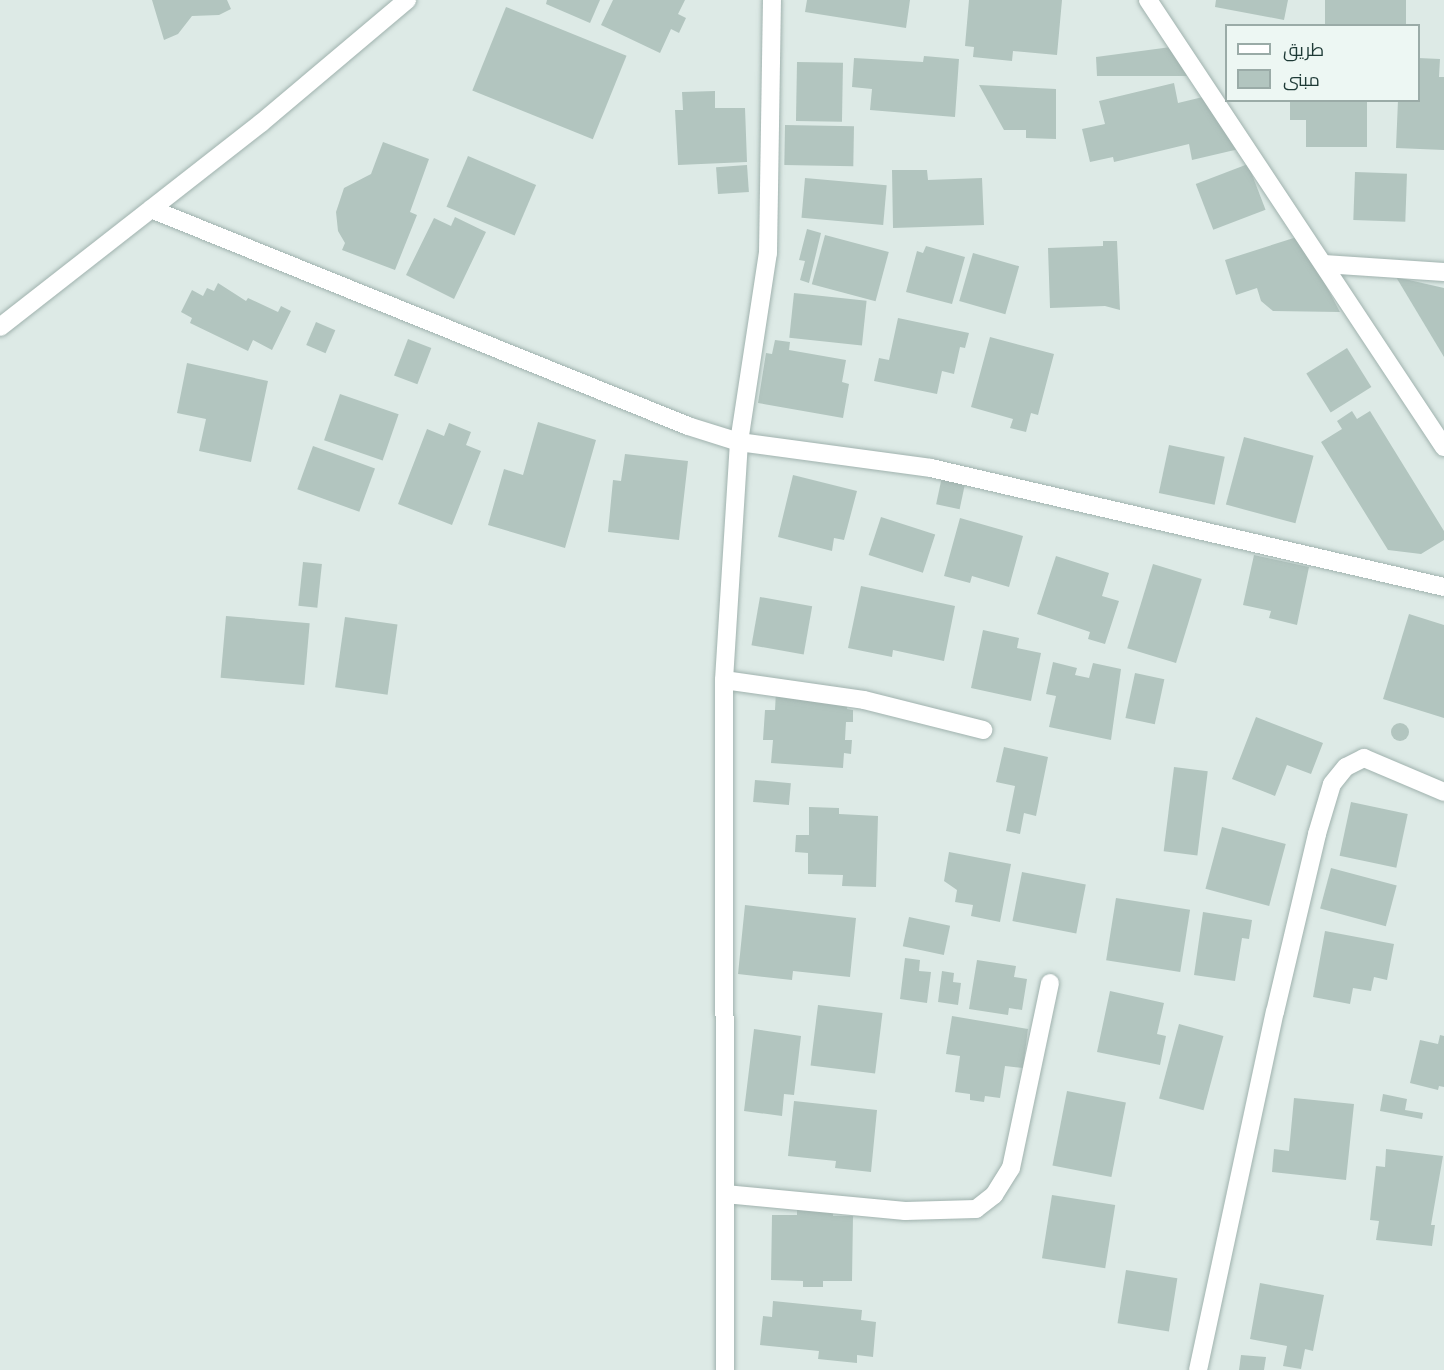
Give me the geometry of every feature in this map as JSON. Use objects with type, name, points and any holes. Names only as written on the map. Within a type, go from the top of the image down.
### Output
[{"type":"street","points":[[0,327],[151,209],[407,0]]},
{"type":"street","points":[[725,1370],[724,680],[739,441],[768,253],[772,0]]},
{"type":"street","points":[[1148,0],[1444,447]]},
{"type":"street","points":[[151,209],[688,426],[739,441],[930,468],[1444,587]]},
{"type":"street","points":[[1324,264],[1444,272]]},
{"type":"street","points":[[724,680],[864,699],[983,730]]},
{"type":"street","points":[[1198,1370],[1275,1012],[1317,834],[1332,784],[1346,767],[1364,758],[1444,792]]},
{"type":"street","points":[[725,1194],[905,1211],[976,1209],[994,1196],[1011,1168],[1050,983]]},
{"type":"building","points":[[152,0],[227,0],[231,9],[219,15],[192,16],[178,34],[164,40]]},
{"type":"building","points":[[547,0],[600,0],[590,23],[546,4]]},
{"type":"building","points":[[613,0],[685,0],[678,14],[686,18],[679,33],[671,29],[660,53],[601,25]]},
{"type":"building","points":[[807,0],[910,0],[906,28],[805,12]]},
{"type":"building","points":[[969,0],[1062,0],[1057,55],[1013,51],[1012,61],[973,57],[974,47],[965,46]]},
{"type":"building","points":[[1216,0],[1288,0],[1284,20],[1215,7]]},
{"type":"building","points":[[1325,0],[1406,0],[1406,24],[1325,24]]},
{"type":"building","points":[[506,7],[627,56],[593,139],[472,90]]},
{"type":"building","points":[[1171,47],[1187,76],[1097,76],[1096,57]]},
{"type":"building","points":[[924,56],[959,59],[955,117],[870,110],[872,89],[852,87],[854,58],[923,62]]},
{"type":"building","points":[[1420,58],[1440,59],[1439,77],[1444,77],[1444,150],[1396,148],[1398,102],[1420,102]]},
{"type":"building","points":[[797,62],[843,63],[842,122],[796,121]]},
{"type":"building","points":[[1174,83],[1178,103],[1207,96],[1239,149],[1192,160],[1189,144],[1114,162],[1113,157],[1090,162],[1082,129],[1105,124],[1099,101]]},
{"type":"building","points":[[979,85],[1056,89],[1056,139],[1026,138],[1026,130],[1004,130]]},
{"type":"building","points":[[715,91],[715,108],[745,108],[747,162],[678,165],[675,110],[683,110],[682,92]]},
{"type":"building","points":[[1290,102],[1367,102],[1367,147],[1306,147],[1306,120],[1290,120]]},
{"type":"building","points":[[785,125],[854,126],[853,166],[784,165]]},
{"type":"building","points":[[383,142],[429,159],[410,212],[417,215],[395,270],[342,250],[345,243],[338,231],[336,212],[344,188],[371,174]]},
{"type":"building","points":[[468,156],[536,185],[515,236],[447,207]]},
{"type":"building","points":[[1248,164],[1266,210],[1213,230],[1196,184]]},
{"type":"building","points":[[747,165],[749,192],[718,194],[716,167]]},
{"type":"building","points":[[892,170],[927,170],[928,180],[982,178],[984,225],[893,228]]},
{"type":"building","points":[[1355,172],[1407,174],[1405,222],[1353,220]]},
{"type":"building","points":[[805,178],[887,185],[883,225],[802,218]]},
{"type":"building","points":[[455,217],[486,232],[454,299],[406,275],[434,218],[451,226]]},
{"type":"building","points":[[807,229],[821,233],[809,283],[800,280],[805,261],[799,260]]},
{"type":"building","points":[[825,235],[889,252],[876,301],[812,284]]},
{"type":"building","points":[[1300,236],[1340,312],[1273,311],[1261,301],[1257,288],[1236,295],[1225,260]]},
{"type":"building","points":[[1103,241],[1117,241],[1120,310],[1105,306],[1050,308],[1048,248],[1103,246]]},
{"type":"building","points":[[926,246],[965,257],[952,304],[906,292],[917,251],[923,253]]},
{"type":"building","points":[[973,253],[1019,266],[1005,314],[959,301]]},
{"type":"building","points":[[1396,277],[1444,288],[1444,357]]},
{"type":"building","points":[[218,283],[246,301],[248,298],[278,312],[281,306],[291,311],[272,350],[253,340],[248,351],[190,323],[192,318],[181,312],[192,290],[203,296],[207,288],[214,291]]},
{"type":"building","points":[[794,293],[867,301],[862,345],[789,338]]},
{"type":"building","points":[[898,318],[969,333],[965,348],[960,347],[954,374],[942,371],[937,394],[874,381],[879,358],[889,360]]},
{"type":"building","points":[[316,322],[335,330],[326,353],[306,345]]},
{"type":"building","points":[[990,337],[1054,354],[1038,415],[1031,413],[1026,432],[1010,428],[1013,419],[971,407]]},
{"type":"building","points":[[408,339],[431,348],[417,384],[394,375]]},
{"type":"building","points":[[775,340],[790,342],[789,350],[846,360],[842,382],[849,384],[843,418],[758,403],[766,353],[772,354]]},
{"type":"building","points":[[1347,348],[1371,387],[1331,412],[1306,373]]},
{"type":"building","points":[[187,363],[268,381],[251,462],[199,451],[206,419],[177,413]]},
{"type":"building","points":[[340,394],[399,414],[383,461],[324,440]]},
{"type":"building","points":[[1352,411],[1357,419],[1370,411],[1444,531],[1444,540],[1421,554],[1388,550],[1321,442],[1342,429],[1337,421]]},
{"type":"building","points":[[538,422],[596,440],[565,548],[488,525],[504,469],[523,475]]},
{"type":"building","points":[[449,423],[471,432],[466,445],[481,451],[452,525],[398,504],[427,429],[444,436]]},
{"type":"building","points":[[1244,437],[1314,456],[1295,523],[1226,505]]},
{"type":"building","points":[[1169,445],[1225,457],[1215,505],[1159,493]]},
{"type":"building","points":[[313,446],[375,469],[359,512],[297,489]]},
{"type":"building","points":[[625,454],[688,461],[679,540],[608,532],[613,480],[621,481]]},
{"type":"building","points":[[943,472],[966,477],[960,509],[936,504]]},
{"type":"building","points":[[793,475],[857,491],[844,540],[834,538],[832,551],[778,537]]},
{"type":"building","points":[[881,517],[935,535],[923,573],[869,555]]},
{"type":"building","points":[[960,518],[1023,536],[1009,587],[972,576],[970,583],[944,576]]},
{"type":"building","points":[[1254,555],[1309,567],[1297,625],[1269,618],[1271,611],[1243,605]]},
{"type":"building","points":[[1056,556],[1109,573],[1102,596],[1119,601],[1105,644],[1088,639],[1090,632],[1037,614]]},
{"type":"building","points":[[303,562],[322,564],[317,608],[298,606]]},
{"type":"building","points":[[1153,564],[1202,579],[1176,663],[1127,648]]},
{"type":"building","points":[[861,586],[955,606],[944,661],[893,650],[892,657],[848,648]]},
{"type":"building","points":[[760,597],[812,606],[804,654],[751,645]]},
{"type":"building","points":[[1409,614],[1444,625],[1444,718],[1383,699]]},
{"type":"building","points":[[226,616],[310,623],[304,685],[221,678]]},
{"type":"building","points":[[345,617],[397,624],[388,695],[335,687]]},
{"type":"building","points":[[983,630],[1019,638],[1017,648],[1041,653],[1031,701],[971,688]]},
{"type":"building","points":[[1053,662],[1077,668],[1075,675],[1089,678],[1093,663],[1121,669],[1111,740],[1049,727],[1056,696],[1046,694]]},
{"type":"building","points":[[1135,673],[1164,679],[1155,724],[1125,718]]},
{"type":"building","points":[[776,691],[848,701],[847,709],[853,710],[853,722],[846,722],[845,740],[852,740],[851,754],[844,753],[843,768],[771,763],[773,740],[763,740],[765,710],[775,710]]},
{"type":"building","points":[[1256,717],[1323,743],[1311,774],[1287,765],[1275,796],[1232,779]]},
{"type":"building","points":[[1400,723],[1406,726],[1409,732],[1406,738],[1400,741],[1394,738],[1391,732],[1394,726]]},
{"type":"building","points":[[1004,747],[1048,757],[1036,816],[1024,813],[1020,834],[1006,831],[1015,786],[996,782]]},
{"type":"building","points":[[1174,767],[1208,771],[1197,856],[1164,851]]},
{"type":"building","points":[[755,780],[791,783],[789,805],[753,802]]},
{"type":"building","points":[[1351,802],[1408,814],[1396,868],[1340,856]]},
{"type":"building","points":[[809,807],[839,808],[839,814],[878,816],[876,887],[842,886],[843,875],[808,874],[808,853],[795,852],[796,835],[809,835]]},
{"type":"building","points":[[1222,827],[1286,844],[1269,906],[1205,889]]},
{"type":"building","points":[[949,852],[1011,864],[1000,922],[971,916],[973,905],[955,902],[957,890],[944,881]]},
{"type":"building","points":[[1331,868],[1397,886],[1386,926],[1320,909]]},
{"type":"building","points":[[1022,872],[1086,884],[1076,933],[1012,921]]},
{"type":"building","points":[[1116,898],[1190,910],[1180,972],[1106,960]]},
{"type":"building","points":[[745,905],[856,918],[850,977],[793,971],[792,980],[738,974]]},
{"type":"building","points":[[1203,912],[1252,920],[1249,939],[1242,938],[1235,981],[1194,975]]},
{"type":"building","points":[[909,917],[950,926],[944,955],[903,946]]},
{"type":"building","points":[[1325,931],[1394,944],[1387,980],[1374,977],[1371,991],[1353,988],[1350,1004],[1313,997]]},
{"type":"building","points":[[905,958],[920,960],[919,971],[931,972],[927,1003],[900,999]]},
{"type":"building","points":[[977,960],[1016,966],[1014,977],[1027,979],[1022,1010],[1009,1008],[1008,1015],[969,1009]]},
{"type":"building","points":[[942,971],[954,973],[953,982],[961,983],[958,1005],[938,1002]]},
{"type":"building","points":[[1110,991],[1164,1003],[1157,1034],[1166,1036],[1160,1065],[1097,1052]]},
{"type":"building","points":[[818,1005],[883,1013],[875,1073],[811,1066]]},
{"type":"building","points":[[952,1016],[1028,1029],[1023,1068],[1005,1066],[1000,1098],[985,1096],[984,1102],[970,1100],[970,1094],[955,1092],[960,1056],[946,1054]]},
{"type":"building","points":[[1179,1024],[1223,1036],[1204,1110],[1159,1098]]},
{"type":"building","points":[[754,1029],[801,1036],[794,1095],[784,1094],[782,1116],[744,1111]]},
{"type":"building","points":[[1440,1035],[1444,1036],[1444,1087],[1439,1086],[1438,1090],[1410,1083],[1420,1040],[1438,1044]]},
{"type":"building","points":[[1067,1091],[1126,1102],[1111,1177],[1052,1166]]},
{"type":"building","points":[[1383,1094],[1407,1099],[1405,1110],[1423,1113],[1422,1119],[1380,1111]]},
{"type":"building","points":[[1294,1098],[1354,1104],[1346,1180],[1272,1172],[1274,1149],[1289,1151]]},
{"type":"building","points":[[794,1101],[877,1110],[871,1172],[835,1168],[836,1161],[788,1156]]},
{"type":"building","points":[[1386,1149],[1443,1156],[1431,1225],[1435,1225],[1432,1246],[1376,1240],[1379,1221],[1370,1220],[1376,1166],[1385,1167]]},
{"type":"building","points":[[1052,1195],[1115,1205],[1105,1268],[1042,1258]]},
{"type":"building","points":[[797,1209],[833,1210],[833,1216],[853,1216],[852,1281],[823,1281],[823,1287],[803,1287],[803,1281],[771,1280],[772,1215],[797,1215]]},
{"type":"building","points":[[1126,1270],[1177,1278],[1169,1331],[1118,1323]]},
{"type":"building","points":[[1260,1283],[1324,1295],[1313,1351],[1305,1349],[1301,1369],[1283,1366],[1287,1346],[1250,1339]]},
{"type":"building","points":[[773,1301],[862,1310],[861,1320],[876,1322],[873,1357],[857,1355],[857,1363],[818,1359],[819,1351],[760,1345],[763,1316],[772,1317]]},
{"type":"building","points":[[1241,1355],[1266,1357],[1264,1370],[1239,1370]]}]
